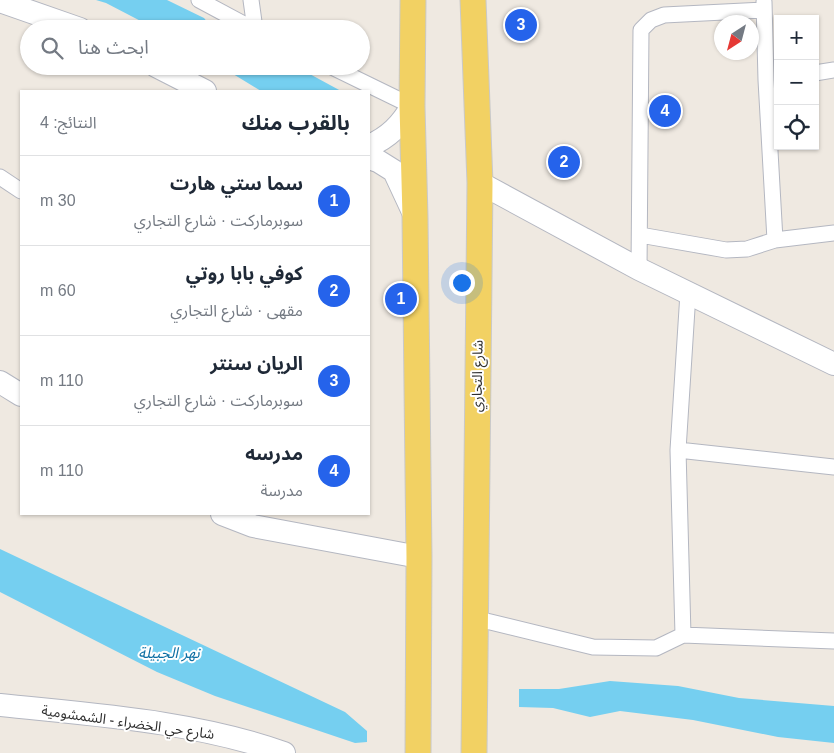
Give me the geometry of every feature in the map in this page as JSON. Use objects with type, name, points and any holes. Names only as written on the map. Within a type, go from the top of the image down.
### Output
[{"type":"main road","points":[[413,0],[412,106],[419,557],[418,753]]},
{"type":"main road","name":"شارع التجاري","points":[[473,0],[480,184],[474,753]]},
{"type":"street","points":[[199,0],[237,20]]},
{"type":"street","points":[[251,0],[253,20]]},
{"type":"street","points":[[0,1],[54,20]]},
{"type":"street","points":[[639,269],[642,30],[651,20],[664,15],[764,5],[772,80],[775,240]]},
{"type":"street","points":[[819,72],[834,70]]},
{"type":"street","points":[[174,75],[203,90]]},
{"type":"street","points":[[348,75],[412,106],[405,119],[393,132],[370,146]]},
{"type":"street","points":[[370,158],[383,163],[394,171],[415,217]]},
{"type":"street","points":[[0,177],[20,190]]},
{"type":"street","points":[[480,184],[688,294],[834,364]]},
{"type":"street","points":[[640,234],[726,250],[747,249],[775,240],[834,233]]},
{"type":"street","points":[[682,635],[678,450],[688,294]]},
{"type":"street","points":[[0,382],[20,394]]},
{"type":"street","points":[[678,450],[834,467]]},
{"type":"street","points":[[225,515],[253,526],[419,557]]},
{"type":"street","points":[[474,618],[593,647],[656,648],[682,635],[834,641]]},
{"type":"street","name":"شارع حي الخضراء - الشمشومية","points":[[0,705],[109,716],[180,726],[252,741],[284,753]]},
{"type":"water","points":[[96,0],[167,0],[206,20],[139,20],[106,3]]},
{"type":"water","points":[[235,75],[312,75],[339,90],[259,90]]},
{"type":"water","name":"نهر الجبيلة","points":[[0,549],[345,712],[367,731],[367,742],[355,743],[215,696],[157,672],[0,592]]},
{"type":"water","points":[[610,681],[678,686],[739,698],[834,706],[834,743],[778,737],[693,720],[620,711],[590,717],[553,708],[519,707],[519,689],[559,689]]},
{"type":"place","name":"الريان سنتر","points":[[521,25]]},
{"type":"place","name":"مدرسه","points":[[665,111]]},
{"type":"place","name":"كوفي بابا روتي","points":[[564,162]]},
{"type":"place","name":"سما ستي هارت","points":[[401,299]]}]
